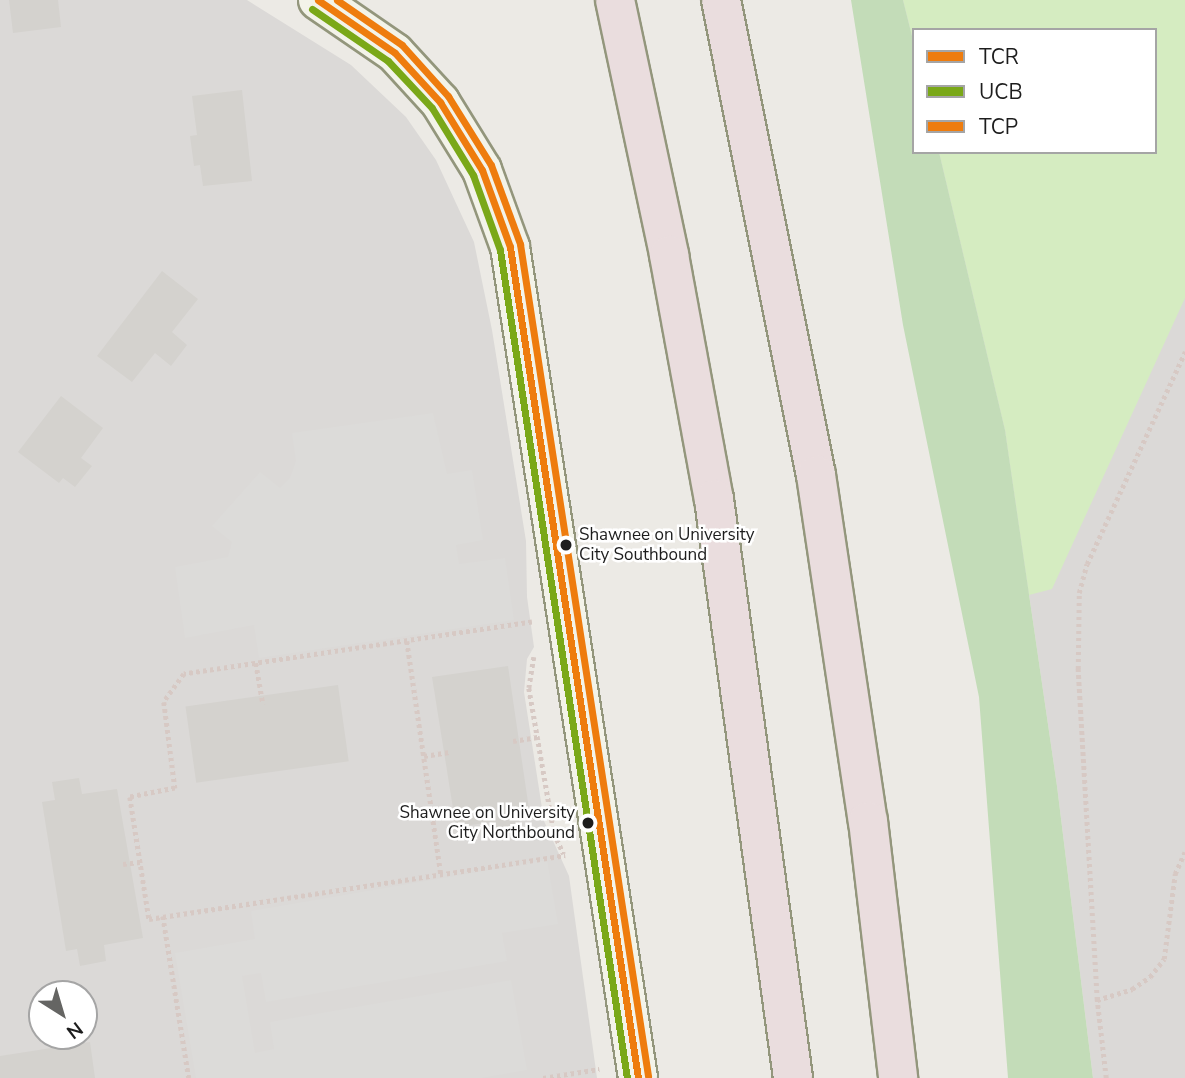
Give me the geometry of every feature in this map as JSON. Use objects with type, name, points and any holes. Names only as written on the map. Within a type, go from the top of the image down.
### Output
[{"type":"highway","points":[[615,0],[669,255],[714,499],[793,1078]]},
{"type":"highway","points":[[720,0],[816,475],[866,808],[898,1078]]},
{"type":"main road","points":[[318,0],[385,45],[440,102],[482,170],[510,247],[638,1078]]},
{"type":"path","points":[[1106,1078],[1097,1000],[1078,669],[1079,593],[1087,564],[1185,352]]},
{"type":"path","points":[[536,622],[184,674],[164,702],[175,788],[130,797],[149,919],[565,855]]},
{"type":"path","points":[[407,640],[441,874]]},
{"type":"path","points":[[256,663],[263,704]]},
{"type":"path","points":[[513,741],[538,737]]},
{"type":"path","points":[[424,756],[450,752]]},
{"type":"path","points":[[1097,1000],[1132,989],[1150,977],[1164,959],[1175,874],[1185,852]]},
{"type":"path","points":[[123,864],[140,862]]},
{"type":"path","points":[[163,916],[189,1078]]},
{"type":"path","points":[[542,1078],[599,1069]]},
{"type":"shaded area","points":[[0,0],[247,0],[351,65],[406,117],[436,160],[474,242],[492,330],[526,541],[527,597],[534,647],[527,659],[524,692],[544,821],[569,876],[597,1078],[0,1078]]},
{"type":"shaded area","points":[[903,0],[1185,0],[1185,1078],[1093,1078],[1057,786],[1005,430],[939,154],[1157,154],[1157,28],[912,28],[912,36]]},
{"type":"shaded area","points":[[433,413],[447,474],[472,470],[483,540],[456,545],[459,564],[505,558],[514,620],[259,658],[254,625],[185,638],[175,567],[228,557],[232,542],[212,526],[260,472],[280,488],[290,478],[296,461],[292,433]]},
{"type":"shaded area","points":[[547,860],[558,924],[502,933],[507,961],[266,1002],[261,973],[242,976],[255,1053],[274,1049],[270,1022],[511,980],[527,1070],[481,1078],[196,1078],[175,953],[255,939],[251,911]]},
{"type":"green space","points":[[851,0],[903,0],[912,36],[912,154],[939,154],[1005,430],[1057,786],[1093,1078],[1008,1078],[979,697],[903,325]]},
{"type":"green space","points":[[903,0],[1185,0],[1185,298],[1052,589],[1029,595],[1005,430],[939,154],[1157,154],[1157,28],[912,28],[912,36]]},
{"type":"building","points":[[9,0],[58,0],[61,27],[13,33]]},
{"type":"building","points":[[242,90],[252,181],[203,186],[200,165],[194,166],[190,136],[197,135],[192,96]]},
{"type":"building","points":[[162,271],[198,299],[172,332],[187,345],[171,366],[155,353],[132,382],[97,356]]},
{"type":"building","points":[[61,396],[103,428],[81,458],[92,466],[75,487],[63,478],[59,483],[18,452]]},
{"type":"building","points":[[508,666],[530,816],[519,818],[521,834],[495,838],[492,822],[456,827],[432,677]]},
{"type":"building","points":[[338,685],[349,761],[196,783],[185,706]]},
{"type":"building","points":[[79,778],[82,794],[117,789],[143,938],[104,945],[106,961],[80,966],[77,949],[66,951],[42,802],[55,800],[52,782]]},
{"type":"building","points":[[39,1050],[91,1050],[95,1078],[0,1078],[0,1056]]},
{"type":"transit line","name":"TCR","points":[[318,0],[395,53],[440,102],[482,170],[510,247],[638,1078]]},
{"type":"transit line","name":"TCP","points":[[337,0],[402,45],[448,96],[491,165],[520,244],[648,1076]]},
{"type":"transit line","name":"UCB","points":[[312,9],[388,61],[432,108],[473,175],[500,250],[627,1078]]},
{"type":"place","name":"Shawnee on University City Southbound","points":[[566,545]]},
{"type":"place","name":"Shawnee on University City Northbound","points":[[588,823]]}]
